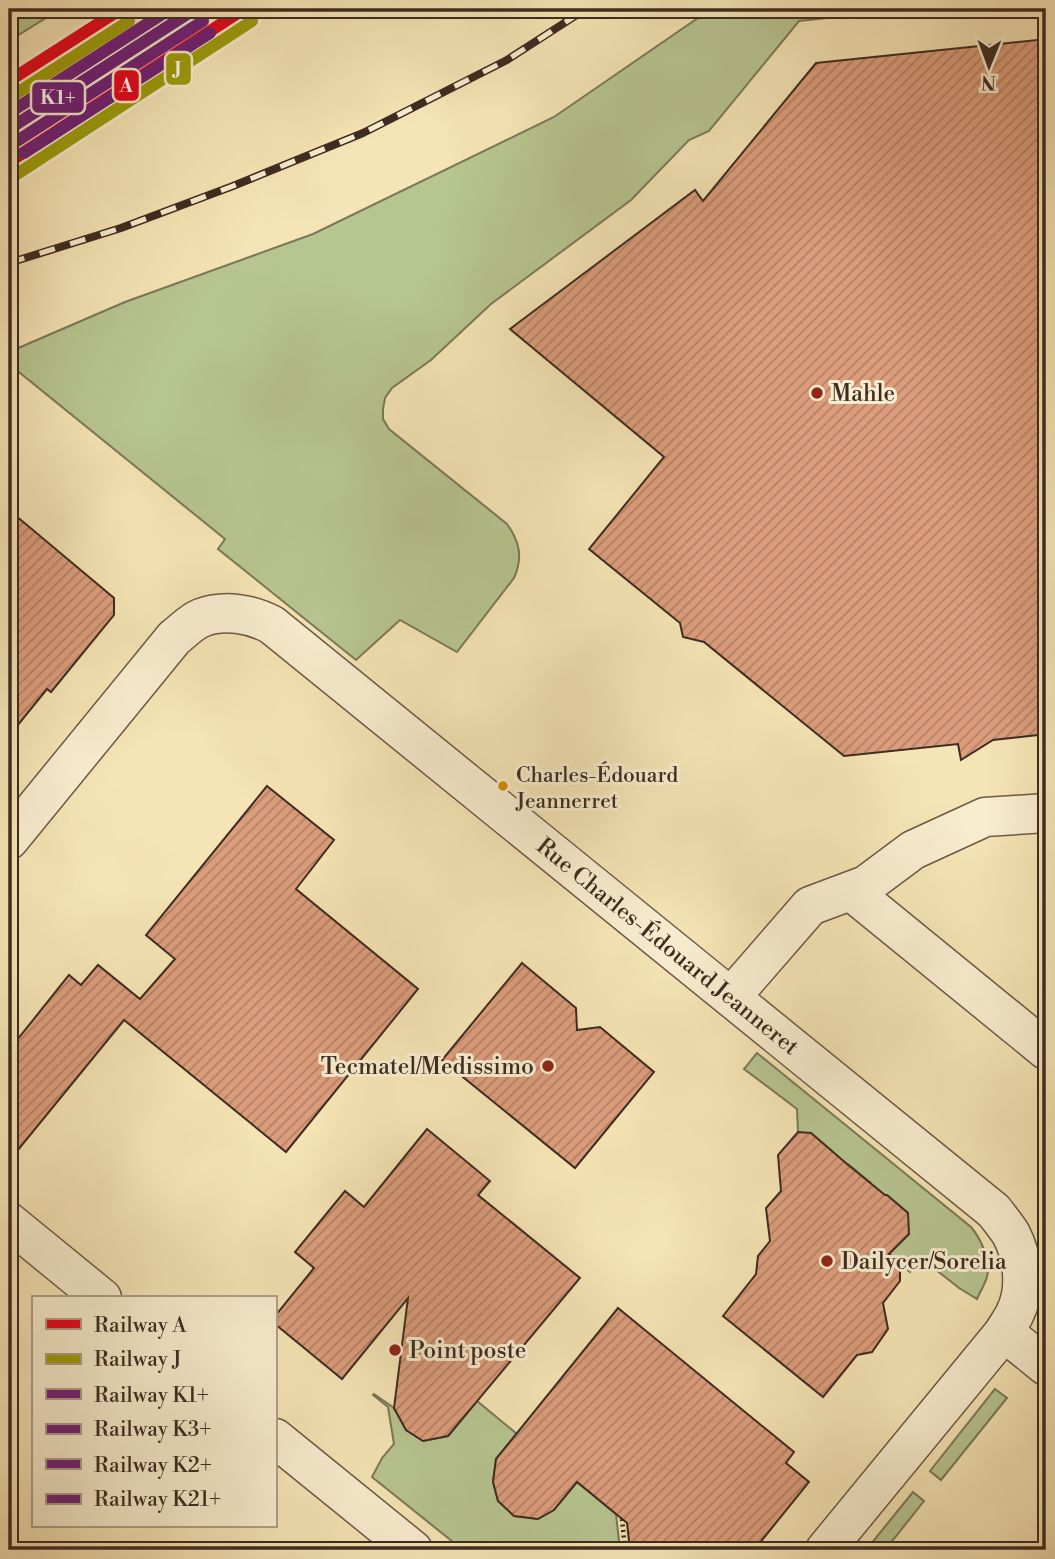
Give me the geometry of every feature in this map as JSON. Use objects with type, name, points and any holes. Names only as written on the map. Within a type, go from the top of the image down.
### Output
[{"type":"street","name":"Rue Charles-Édouard Jeanneret","points":[[9,840],[187,626],[202,618],[232,613],[261,619],[272,625],[994,1211],[1010,1233],[1019,1255],[1022,1295],[1015,1314],[1004,1332],[825,1550]]},
{"type":"street","points":[[731,997],[810,906],[866,885],[913,850],[985,817],[1046,813]]},
{"type":"street","points":[[851,891],[1046,1049]]},
{"type":"street","points":[[9,1223],[100,1296]]},
{"type":"street","points":[[1004,1332],[1046,1366]]},
{"type":"street","points":[[276,1439],[413,1550]]},
{"type":"path","points":[[622,1519],[625,1550]]},
{"type":"green space","points":[[9,9],[60,9],[9,41]]},
{"type":"green space","points":[[711,9],[912,9],[799,21],[709,131],[689,140],[631,200],[491,304],[431,360],[392,388],[385,398],[383,409],[383,419],[389,429],[507,524],[517,544],[519,564],[514,578],[457,652],[400,620],[356,660],[218,549],[225,539],[9,364],[9,352],[125,302],[313,234],[554,117]]},
{"type":"green space","points":[[757,1053],[971,1227],[982,1244],[988,1264],[987,1277],[977,1299],[921,1258],[910,1272],[889,1254],[908,1213],[887,1195],[872,1195],[871,1183],[848,1164],[834,1165],[832,1151],[811,1133],[798,1133],[797,1109],[744,1069]]},
{"type":"green space","points":[[995,1389],[1007,1398],[941,1480],[930,1471]]},
{"type":"green space","points":[[374,1394],[394,1408],[406,1430],[423,1441],[448,1436],[477,1401],[517,1434],[496,1459],[493,1482],[498,1501],[514,1516],[538,1519],[577,1482],[616,1514],[620,1550],[463,1550],[372,1477],[382,1458],[394,1444],[388,1407]]},
{"type":"green space","points":[[913,1492],[924,1501],[885,1550],[866,1550]]},
{"type":"building","name":"Mahle","points":[[1046,39],[1046,734],[993,740],[961,760],[958,744],[844,756],[704,642],[683,637],[680,623],[589,549],[664,457],[510,329],[695,190],[703,201],[816,63]]},
{"type":"building","points":[[9,510],[114,598],[114,615],[51,692],[47,689],[9,736]]},
{"type":"building","points":[[267,786],[334,840],[296,889],[418,989],[286,1152],[124,1020],[9,1161],[9,1050],[69,975],[81,985],[98,965],[140,999],[175,959],[146,935]]},
{"type":"building","name":"Tecmatel/Medissimo","points":[[522,963],[576,1008],[577,1030],[600,1027],[654,1072],[575,1168],[442,1060]]},
{"type":"building","points":[[427,1129],[490,1181],[478,1195],[580,1278],[448,1436],[423,1441],[406,1430],[394,1408],[408,1298],[342,1379],[276,1325],[276,1315],[314,1268],[295,1252],[345,1191],[364,1207]]},
{"type":"building","name":"Dailycer/Sorelia","points":[[798,1132],[811,1133],[908,1213],[909,1234],[889,1254],[900,1266],[900,1281],[883,1303],[888,1329],[872,1352],[857,1355],[823,1397],[723,1316],[756,1274],[758,1256],[770,1241],[766,1208],[781,1191],[778,1155]]},
{"type":"building","points":[[618,1308],[794,1452],[786,1463],[809,1482],[754,1550],[630,1550],[627,1523],[577,1482],[554,1510],[538,1519],[514,1516],[498,1501],[493,1482],[496,1459]]},
{"type":"railway","points":[[9,263],[121,228],[363,133],[507,60],[586,9]]},
{"type":"rail line","name":"A","points":[[9,81],[121,9]]},
{"type":"rail line","name":"K2+","points":[[9,113],[170,9]]},
{"type":"rail line","name":"K1+","points":[[9,129],[195,9]]},
{"type":"rail line","name":"A","points":[[9,162],[244,9]]},
{"type":"rail line","name":"J","points":[[17,93],[129,21]]},
{"type":"rail line","name":"K3+","points":[[17,141],[203,21]]},
{"type":"rail line","name":"J","points":[[17,174],[252,21]]},
{"type":"rail line","name":"K21+","points":[[24,153],[210,33]]},
{"type":"place","name":"Mahle","points":[[817,393]]},
{"type":"place","name":"Charles-Édouard Jeannerret","points":[[503,786]]},
{"type":"place","name":"Tecmatel/Medissimo","points":[[548,1066]]},
{"type":"place","name":"Dailycer/Sorelia","points":[[827,1261]]},
{"type":"place","name":"Point poste","points":[[395,1350]]}]
